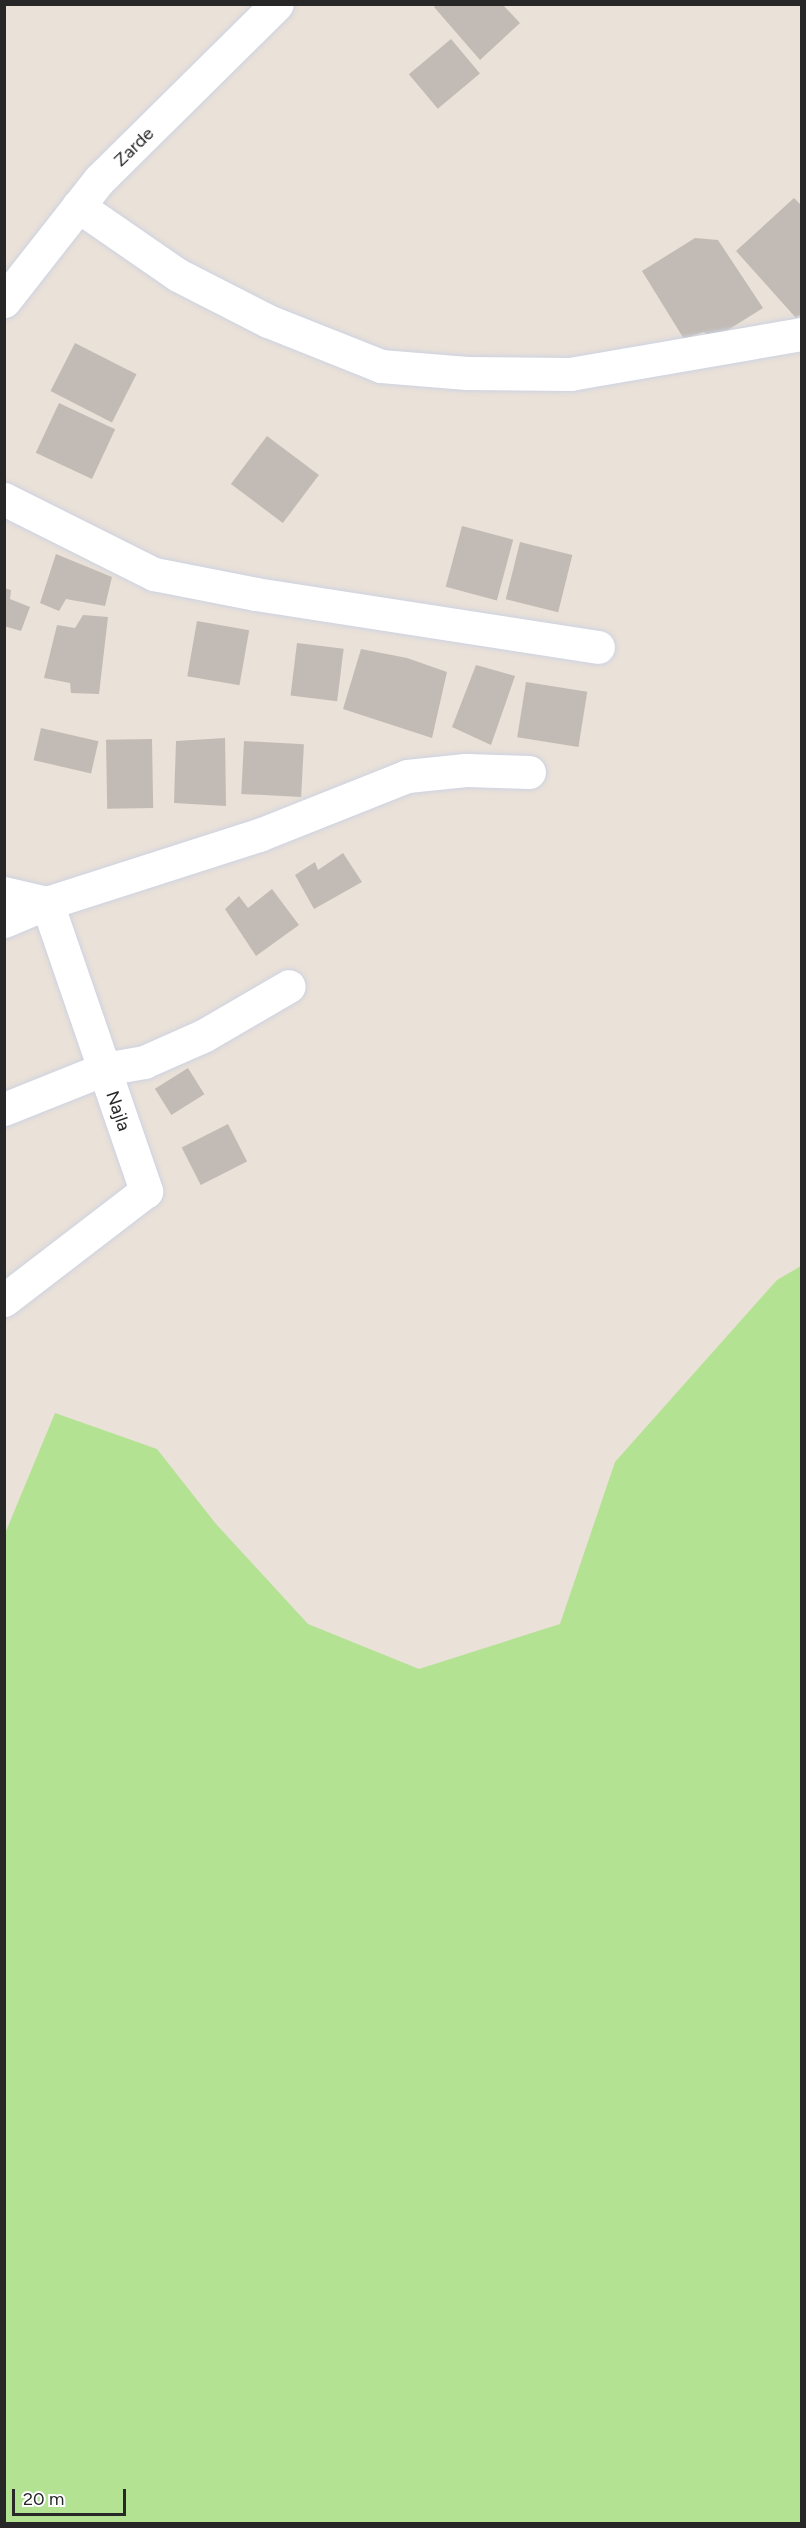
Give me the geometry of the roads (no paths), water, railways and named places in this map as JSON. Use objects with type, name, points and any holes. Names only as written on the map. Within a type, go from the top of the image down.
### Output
[{"type":"street","name":"Zarde","points":[[4,301],[99,180],[277,4]]},
{"type":"street","points":[[78,206],[178,275],[268,321],[381,366],[467,374],[570,374],[801,334]]},
{"type":"street","points":[[4,499],[154,574],[256,594],[598,646]]},
{"type":"street","points":[[4,921],[47,903],[259,835],[406,776],[466,770],[529,772]]},
{"type":"street","points":[[4,893],[47,903]]},
{"type":"street","name":"Najla","points":[[4,1300],[146,1191],[47,903]]},
{"type":"street","points":[[4,1109],[104,1069],[144,1062],[203,1036],[289,986]]}]
